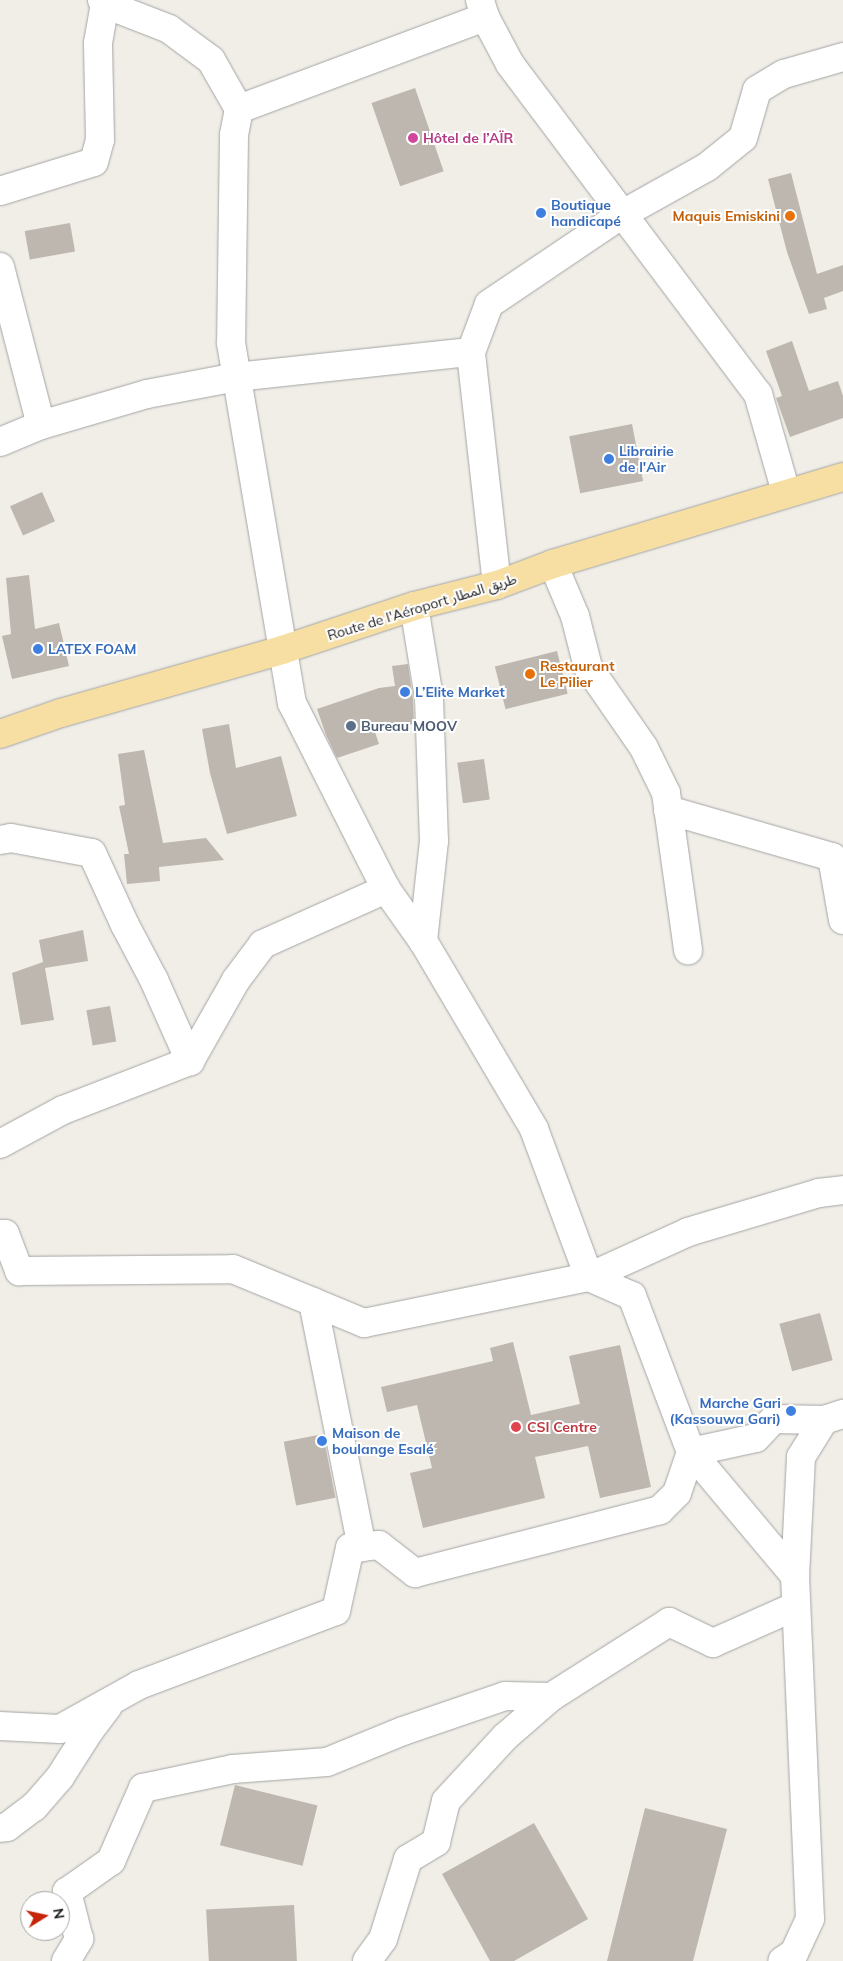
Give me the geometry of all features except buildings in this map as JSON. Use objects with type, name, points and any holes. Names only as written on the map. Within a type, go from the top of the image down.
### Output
[{"type":"main road","name":"Route de l'Aéroport طريق المطار","points":[[0,734],[61,713],[282,650],[414,606],[497,585],[553,564],[786,492],[843,477]]},
{"type":"street","points":[[0,191],[94,162],[100,140],[98,43],[104,2],[169,29],[211,60],[239,108],[234,134],[231,343],[292,703],[386,889],[423,941],[534,1129],[589,1277],[632,1296],[691,1452],[795,1576]]},
{"type":"street","points":[[239,108],[483,8],[510,64],[621,215],[758,394],[786,492]]},
{"type":"street","points":[[497,585],[471,352],[489,304],[621,215],[707,167],[742,138],[757,90],[784,74],[843,57]]},
{"type":"street","points":[[0,267],[41,425]]},
{"type":"street","points":[[0,442],[41,425],[147,394],[236,377],[471,352]]},
{"type":"street","points":[[553,564],[575,616],[588,667],[644,748],[666,793],[688,950]]},
{"type":"street","points":[[414,606],[429,698],[434,831],[423,941]]},
{"type":"street","points":[[668,810],[832,857],[843,920]]},
{"type":"street","points":[[0,840],[11,838],[92,853],[125,925],[154,980],[190,1061]]},
{"type":"street","points":[[0,1144],[63,1110],[190,1061],[236,980],[263,944],[386,889]]},
{"type":"street","points":[[0,1234],[5,1234],[18,1271],[233,1269],[364,1323],[589,1277],[688,1232],[818,1193],[843,1190]]},
{"type":"street","points":[[313,1302],[362,1547]]},
{"type":"street","points":[[691,1452],[756,1438],[774,1419],[834,1417]]},
{"type":"street","points":[[791,1958],[810,1919],[795,1576],[801,1456],[834,1417]]},
{"type":"street","points":[[0,1726],[60,1729],[139,1685],[336,1611],[350,1548],[379,1545],[415,1573],[660,1510],[677,1493],[691,1452]]},
{"type":"street","points":[[367,1961],[383,1939],[408,1859],[436,1842],[446,1801],[505,1737],[551,1697],[669,1622],[713,1643],[796,1606]]},
{"type":"street","points":[[66,1961],[79,1938],[67,1892],[111,1861],[143,1788],[233,1769],[327,1762],[403,1730],[505,1696],[551,1697]]},
{"type":"street","points":[[0,1828],[7,1827],[41,1800],[60,1777],[90,1730],[114,1699]]},
{"type":"place","name":"Hôtel de l’AÏR","points":[[413,138]]},
{"type":"place","name":"Boutique handicapé","points":[[541,213]]},
{"type":"place","name":"Maquis Emiskini","points":[[790,216]]},
{"type":"place","name":"Librairie de l'Air","points":[[609,459]]},
{"type":"place","name":"LATEX FOAM","points":[[38,649]]},
{"type":"place","name":"Restaurant Le Pilier","points":[[530,674]]},
{"type":"place","name":"L’Elite Market","points":[[405,692]]},
{"type":"place","name":"Bureau MOOV","points":[[351,726]]},
{"type":"place","name":"Marche Gari (Kassouwa Gari)","points":[[791,1411]]},
{"type":"place","name":"CSI Centre","points":[[516,1427]]},
{"type":"place","name":"Maison de boulange Esalé","points":[[322,1441]]}]
